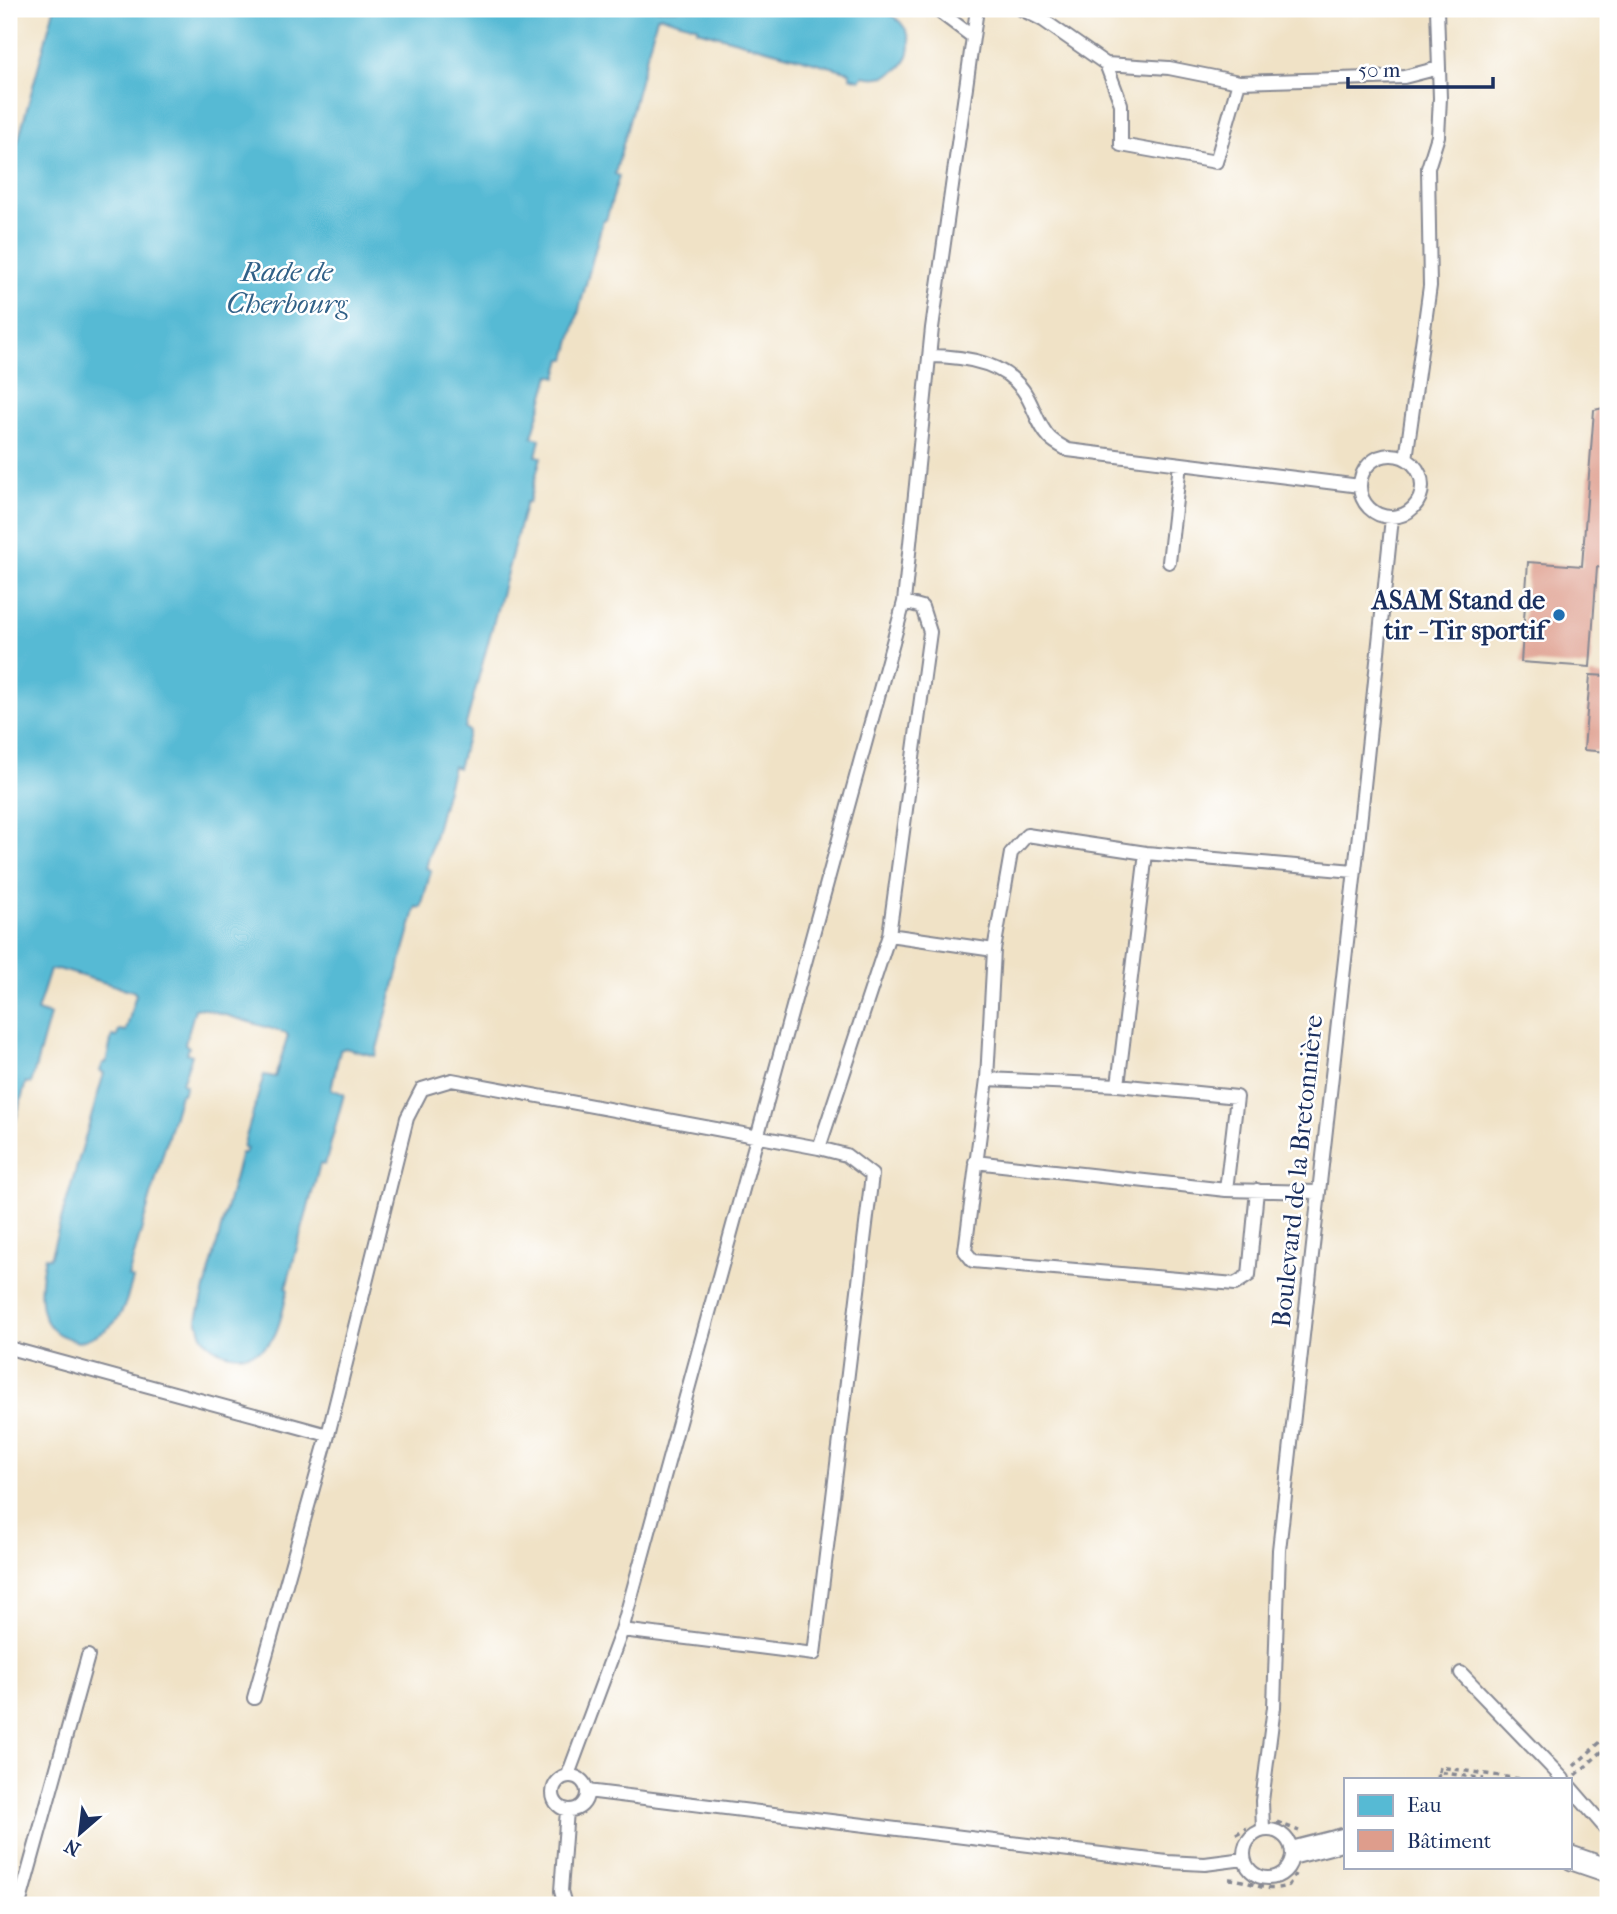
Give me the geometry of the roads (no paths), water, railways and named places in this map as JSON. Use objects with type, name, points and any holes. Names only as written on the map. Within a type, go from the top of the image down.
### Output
[{"type":"lane","points":[[936,9],[973,37]]},
{"type":"lane","points":[[568,1775],[622,1630],[904,602],[929,356],[977,9]]},
{"type":"lane","points":[[1021,9],[1043,20],[1106,64],[1169,68],[1239,82],[1404,78],[1439,68]]},
{"type":"lane","points":[[1406,458],[1430,286],[1428,168],[1438,136],[1437,9]]},
{"type":"lane","points":[[1106,64],[1121,104],[1121,145],[1216,162],[1239,82]]},
{"type":"lane","points":[[929,356],[952,356],[979,361],[1007,373],[1023,390],[1050,439],[1068,450],[1313,478],[1360,486]]},
{"type":"lane","points":[[1385,455],[1406,458],[1415,465],[1420,474],[1422,495],[1410,511],[1392,518],[1373,512],[1366,505],[1360,486],[1367,466],[1385,455]]},
{"type":"lane","points":[[1169,562],[1180,464]]},
{"type":"lane","name":"Boulevard de la Bretonnière","points":[[1263,1830],[1262,1801],[1274,1707],[1279,1550],[1392,518]]},
{"type":"lane","points":[[819,1148],[889,935],[930,632],[922,607],[904,602]]},
{"type":"lane","points":[[1257,1190],[1249,1275],[1236,1284],[973,1261],[965,1251],[987,1079],[994,950],[1011,853],[1027,835],[1146,853],[1354,870]]},
{"type":"lane","points":[[1118,1085],[1146,853]]},
{"type":"lane","points":[[889,935],[994,950]]},
{"type":"lane","points":[[987,1079],[1118,1085],[1237,1097],[1226,1190]]},
{"type":"lane","points":[[254,1698],[328,1435],[407,1118],[422,1089],[452,1080],[819,1148],[846,1155],[872,1175],[814,1654],[622,1630]]},
{"type":"lane","points":[[975,1162],[1226,1190],[1317,1192]]},
{"type":"lane","points":[[9,1348],[328,1435]]},
{"type":"lane","points":[[19,1905],[88,1656]]},
{"type":"lane","points":[[1461,1673],[1565,1778]]},
{"type":"lane","points":[[568,1775],[579,1778],[587,1791],[582,1805],[567,1810],[557,1805],[552,1790],[558,1780],[568,1775]]},
{"type":"lane","points":[[1572,1786],[1608,1831]]},
{"type":"lane","points":[[587,1791],[1167,1863],[1205,1864],[1244,1859]]},
{"type":"lane","points":[[565,1905],[561,1891],[567,1810]]},
{"type":"lane","points":[[1275,1830],[1282,1834],[1292,1853],[1286,1870],[1272,1878],[1256,1876],[1250,1871],[1244,1859],[1243,1848],[1252,1834],[1275,1830]]},
{"type":"lane","points":[[1292,1853],[1344,1835]]},
{"type":"lane","points":[[1292,1853],[1344,1844]]},
{"type":"lane","points":[[1572,1853],[1608,1865]]},
{"type":"lane","points":[[1572,1864],[1608,1876]]},
{"type":"water","name":"Rade de Cherbourg","points":[[54,9],[879,9],[896,18],[906,29],[910,42],[903,65],[892,73],[879,77],[863,76],[860,80],[850,77],[850,72],[657,17],[615,174],[619,176],[606,220],[603,220],[566,359],[562,359],[557,377],[550,375],[532,437],[540,439],[536,456],[541,457],[529,502],[526,502],[465,728],[469,731],[458,768],[453,766],[426,868],[431,870],[421,908],[416,907],[375,1056],[345,1048],[340,1050],[331,1089],[344,1094],[325,1165],[320,1164],[286,1288],[288,1290],[280,1321],[276,1333],[266,1346],[247,1354],[237,1355],[217,1349],[202,1335],[197,1319],[241,1153],[245,1153],[247,1148],[243,1147],[264,1075],[275,1077],[288,1036],[286,1033],[202,1008],[195,1009],[185,1044],[189,1047],[187,1053],[192,1055],[182,1083],[186,1085],[183,1094],[180,1094],[128,1277],[133,1279],[129,1292],[121,1312],[110,1327],[78,1342],[59,1334],[45,1317],[40,1297],[42,1276],[45,1257],[50,1258],[104,1073],[100,1071],[103,1063],[106,1063],[112,1036],[117,1037],[119,1030],[126,1031],[136,994],[133,991],[58,969],[50,970],[37,1011],[50,1015],[31,1084],[26,1082],[9,1144],[9,167]]},
{"type":"place","name":"ASAM Stand de tir - Tir sportif","points":[[1559,615]]}]
